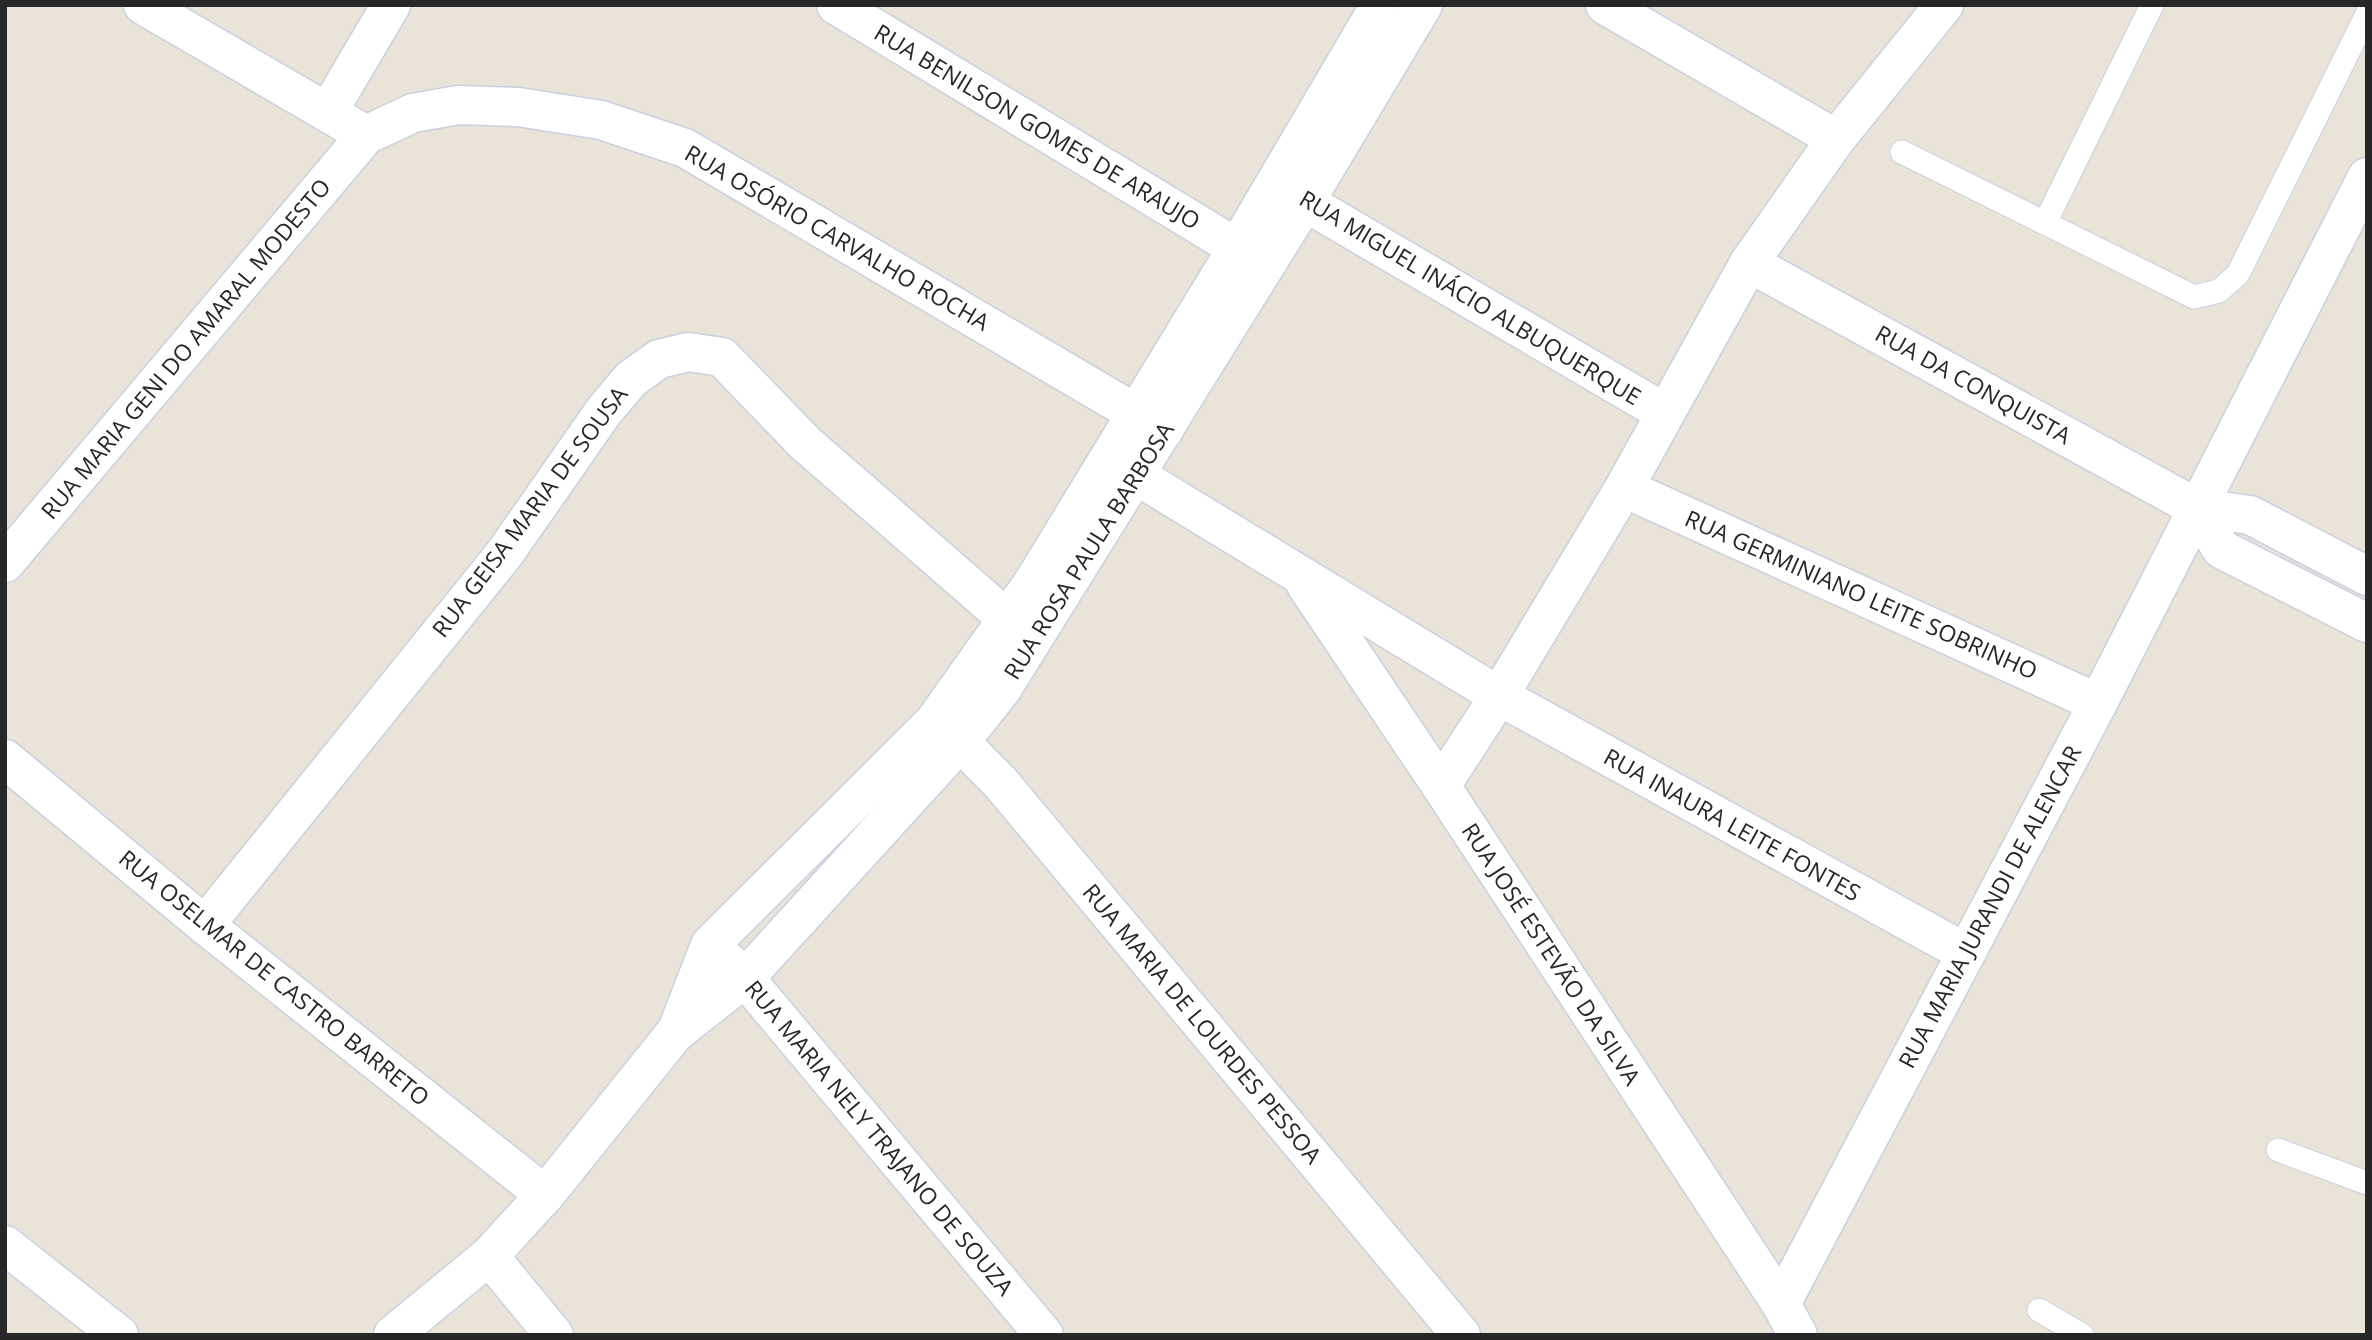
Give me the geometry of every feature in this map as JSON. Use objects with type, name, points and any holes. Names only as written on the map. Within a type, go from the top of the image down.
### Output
[{"type":"street","points":[[143,5],[366,135]]},
{"type":"street","points":[[328,112],[391,5]]},
{"type":"street","name":"RUA BENILSON GOMES DE ARAUJO","points":[[836,5],[1237,248]]},
{"type":"street","name":"RUA ROSA PAULA BARBOSA","points":[[1150,421],[1237,248],[1291,191],[1380,5]]},
{"type":"street","name":"RUA ROSA PAULA BARBOSA","points":[[675,1034],[710,945],[947,732],[1002,690],[1123,467],[1291,191],[1423,5]]},
{"type":"street","points":[[1605,5],[1836,139]]},
{"type":"street","points":[[1441,786],[1499,696],[1624,488],[1749,263],[1836,139],[1944,5]]},
{"type":"street","name":"RUA OSÓRIO CARVALHO ROCHA","points":[[366,135],[413,113],[458,105],[518,107],[601,120],[685,148],[1150,421]]},
{"type":"street","name":"RUA MARIA GENI DO AMARAL MODESTO","points":[[5,564],[366,135]]},
{"type":"street","name":"RUA MARIA JURANDI DE ALENCAR","points":[[1789,1319],[1966,953],[2098,703],[2367,177]]},
{"type":"street","name":"RUA MIGUEL INÁCIO ALBUQUERQUE","points":[[1291,191],[1665,413]]},
{"type":"street","name":"RUA DA CONQUISTA","points":[[1749,263],[2197,508]]},
{"type":"street","name":"RUA GEISA MARIA DE SOUSA","points":[[205,925],[505,553],[604,411],[631,379],[659,359],[688,352],[722,356],[805,443],[1006,618]]},
{"type":"street","name":"RUA ROSA PAULA BARBOSA","points":[[393,1335],[489,1256],[545,1195],[675,1034],[745,978],[947,732],[1006,618],[1123,467]]},
{"type":"street","name":"RUA INAURA LEITE FONTES","points":[[1123,467],[1499,696],[1966,953]]},
{"type":"street","name":"RUA GERMINIANO LEITE SOBRINHO","points":[[1624,488],[2098,703]]},
{"type":"street","points":[[2197,508],[2250,515],[2367,576]]},
{"type":"street","points":[[2197,508],[2221,549],[2367,623]]},
{"type":"street","name":"RUA JOSÉ ESTEVÃO DA SILVA","points":[[1300,576],[1441,786],[1789,1319]]},
{"type":"street","name":"RUA MARIA DE LOURDES PESSOA","points":[[947,732],[1000,782],[1461,1335]]},
{"type":"street","name":"RUA OSELMAR DE CASTRO BARRETO","points":[[5,759],[205,925],[545,1195]]},
{"type":"street","name":"RUA MARIA NELY TRAJANO DE SOUZA","points":[[710,945],[745,978],[1044,1335]]},
{"type":"street","points":[[5,1245],[119,1335]]},
{"type":"street","points":[[489,1256],[554,1335]]},
{"type":"lane","points":[[2045,223],[2152,5]]},
{"type":"lane","points":[[1902,152],[2194,297],[2219,291],[2238,274],[2367,14]]},
{"type":"lane","points":[[2278,1150],[2367,1183]]},
{"type":"lane","points":[[2039,1310],[2081,1335]]}]
